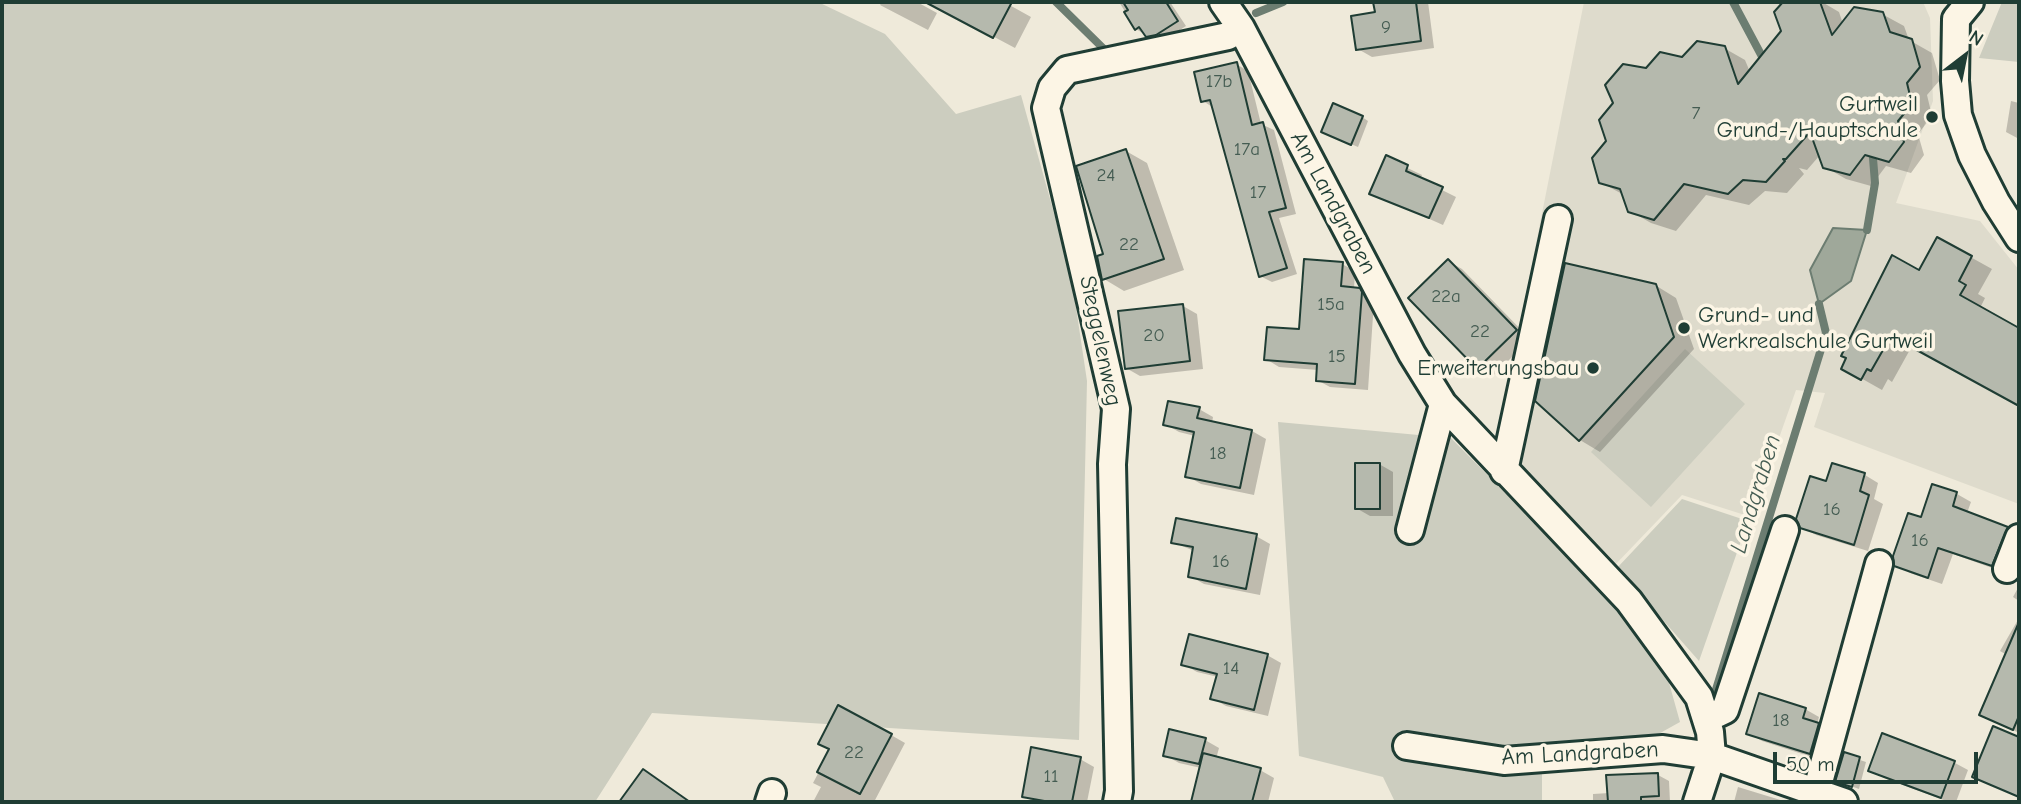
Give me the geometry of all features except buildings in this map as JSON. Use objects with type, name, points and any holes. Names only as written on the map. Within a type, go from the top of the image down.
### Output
[{"type":"street","points":[[1957,7],[1954,55],[1958,115],[1972,155],[1996,202],[2019,238]]},
{"type":"street","name":"Am Landgraben","points":[[1233,10],[1412,354],[1443,404],[1629,601],[1699,697],[1706,719],[1712,756],[1697,802]]},
{"type":"street","name":"Steggelenweg","points":[[1117,802],[1119,778],[1112,464],[1116,408],[1046,108],[1052,88],[1067,70],[1228,36],[1233,10]]},
{"type":"street","points":[[1504,471],[1558,219]]},
{"type":"street","points":[[1410,530],[1443,404]]},
{"type":"street","points":[[1706,719],[1725,710],[1785,530]]},
{"type":"street","points":[[2007,569],[2019,538]]},
{"type":"street","points":[[1816,793],[1879,564]]},
{"type":"street","name":"Am Landgraben","points":[[1407,746],[1504,761],[1663,748],[1712,756]]},
{"type":"street","points":[[1712,756],[1844,802]]},
{"type":"shaded area","points":[[2,2],[818,2],[885,34],[956,114],[1021,95],[1071,274],[1087,381],[1079,740],[652,713],[595,802],[2,802]]},
{"type":"shaded area","name":"Grund- und Werkrealschule Gurtweil","points":[[1584,2],[1923,2],[1930,18],[1933,101],[1896,203],[1980,221],[2019,270],[2019,504],[1814,427],[1825,393],[1796,390],[1751,517],[1682,495],[1614,566],[1496,445]]},
{"type":"shaded area","points":[[2002,2],[2019,2],[2019,62],[1979,58]]},
{"type":"shaded area","points":[[1833,228],[1867,230],[1851,281],[1819,304],[1810,270]]},
{"type":"shaded area","points":[[1685,349],[1745,404],[1651,507],[1591,452]]},
{"type":"shaded area","points":[[1278,422],[1451,438],[1636,625],[1666,672],[1680,722],[1653,737],[1542,745],[1542,802],[1395,802],[1383,777],[1299,756]]},
{"type":"shaded area","points":[[1682,499],[1748,521],[1699,661],[1617,568]]},
{"type":"waterway","name":"Landgraben","points":[[1056,2],[1109,54],[1112,53]]},
{"type":"waterway","name":"Landgraben","points":[[1256,13],[1283,2]]},
{"type":"waterway","name":"Landgraben","points":[[1733,2],[1766,64]]},
{"type":"waterway","name":"Landgraben","points":[[1867,230],[1875,183],[1872,146]]},
{"type":"waterway","name":"Landgraben","points":[[1714,696],[1826,333],[1819,304]]},
{"type":"place","name":"Gurtweil Grund-/Hauptschule","points":[[1932,117]]},
{"type":"place","name":"Grund- und Werkrealschule Gurtweil","points":[[1684,328]]},
{"type":"place","name":"Erweiterungsbau","points":[[1593,368]]}]
